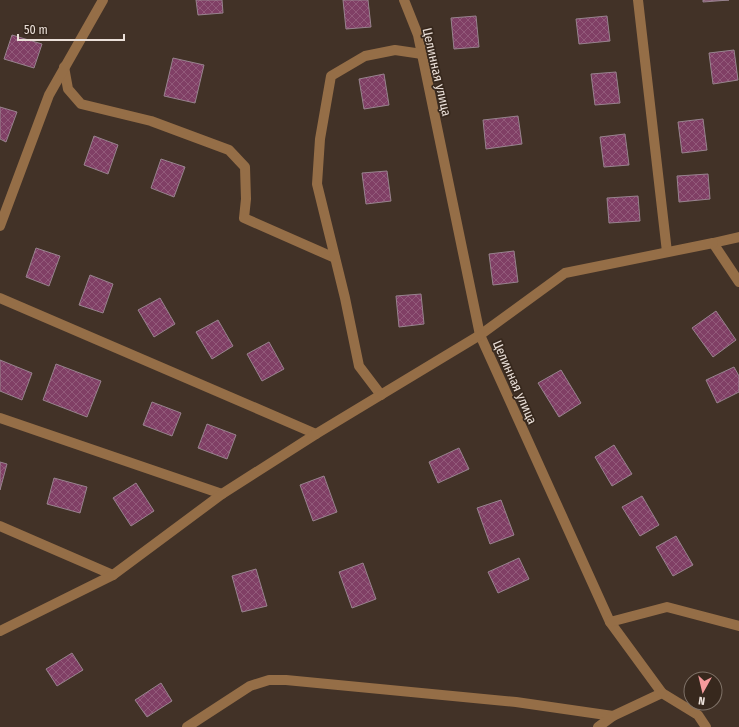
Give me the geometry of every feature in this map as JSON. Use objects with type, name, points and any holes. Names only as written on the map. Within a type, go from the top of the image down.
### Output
[{"type":"street","points":[[0,226],[49,95],[102,0]]},
{"type":"street","name":"Целинная улица","points":[[404,0],[418,35],[480,335],[610,622],[662,693],[698,715],[706,727]]},
{"type":"street","points":[[638,0],[667,252]]},
{"type":"street","points":[[380,395],[359,366],[345,298],[317,184],[320,139],[331,76],[365,56],[395,50],[422,54]]},
{"type":"street","points":[[64,67],[68,89],[81,104],[151,121],[229,150],[245,167],[246,199],[244,218],[335,258]]},
{"type":"street","points":[[0,631],[113,575],[222,494],[316,434],[480,335],[565,273],[739,237]]},
{"type":"street","points":[[713,243],[739,282]]},
{"type":"street","points":[[0,298],[316,434]]},
{"type":"street","points":[[0,418],[222,494]]},
{"type":"street","points":[[0,526],[113,575]]},
{"type":"street","points":[[610,622],[667,607],[739,626]]},
{"type":"street","points":[[187,727],[250,686],[268,680],[516,702],[613,716]]},
{"type":"street","points":[[598,727],[613,716],[662,693]]},
{"type":"building","points":[[196,0],[222,0],[223,13],[198,15]]},
{"type":"building","points":[[343,0],[368,0],[371,27],[346,29]]},
{"type":"building","points":[[703,0],[729,0],[703,2]]},
{"type":"building","points":[[476,16],[479,47],[454,49],[451,18]]},
{"type":"building","points":[[607,16],[610,41],[579,44],[576,19]]},
{"type":"building","points":[[12,35],[42,44],[34,68],[4,59]]},
{"type":"building","points":[[734,50],[738,80],[713,84],[709,53]]},
{"type":"building","points":[[173,58],[204,65],[195,103],[164,96]]},
{"type":"building","points":[[616,72],[620,103],[595,105],[591,74]]},
{"type":"building","points":[[384,74],[389,105],[364,109],[359,79]]},
{"type":"building","points":[[0,107],[17,112],[6,142],[0,139]]},
{"type":"building","points":[[518,116],[522,144],[486,149],[483,120]]},
{"type":"building","points":[[703,119],[707,150],[682,153],[678,122]]},
{"type":"building","points":[[625,134],[629,165],[604,167],[600,137]]},
{"type":"building","points":[[94,136],[118,145],[108,174],[84,165]]},
{"type":"building","points":[[161,159],[185,167],[174,197],[151,188]]},
{"type":"building","points":[[387,171],[391,201],[366,204],[362,173]]},
{"type":"building","points":[[708,174],[710,199],[679,202],[677,176]]},
{"type":"building","points":[[638,196],[640,221],[609,223],[607,198]]},
{"type":"building","points":[[36,248],[60,256],[49,286],[26,277]]},
{"type":"building","points":[[514,251],[518,282],[493,285],[489,254]]},
{"type":"building","points":[[90,275],[113,284],[103,313],[79,305]]},
{"type":"building","points":[[421,294],[424,324],[399,327],[396,296]]},
{"type":"building","points":[[160,298],[175,324],[154,337],[138,310]]},
{"type":"building","points":[[716,311],[736,340],[713,357],[692,328]]},
{"type":"building","points":[[218,320],[233,346],[212,359],[196,332]]},
{"type":"building","points":[[269,342],[284,369],[262,381],[247,354]]},
{"type":"building","points":[[0,360],[32,373],[22,400],[0,391]]},
{"type":"building","points":[[56,364],[101,381],[87,417],[43,400]]},
{"type":"building","points":[[734,367],[739,376],[739,392],[717,403],[706,380]]},
{"type":"building","points":[[561,370],[581,403],[559,417],[538,383]]},
{"type":"building","points":[[152,402],[181,413],[172,436],[143,425]]},
{"type":"building","points":[[207,424],[236,435],[227,459],[198,448]]},
{"type":"building","points":[[614,445],[632,474],[612,486],[595,457]]},
{"type":"building","points":[[459,448],[469,469],[438,483],[429,462]]},
{"type":"building","points":[[0,462],[7,464],[0,490]]},
{"type":"building","points":[[324,476],[337,512],[313,521],[300,485]]},
{"type":"building","points":[[54,478],[87,487],[80,513],[47,504]]},
{"type":"building","points":[[136,483],[154,511],[131,526],[113,498]]},
{"type":"building","points":[[642,496],[659,525],[640,536],[622,507]]},
{"type":"building","points":[[501,500],[514,535],[490,544],[477,508]]},
{"type":"building","points":[[676,536],[693,565],[673,576],[656,547]]},
{"type":"building","points":[[519,558],[529,579],[498,593],[488,572]]},
{"type":"building","points":[[363,563],[376,599],[352,608],[339,572]]},
{"type":"building","points":[[256,569],[267,606],[242,612],[232,576]]},
{"type":"building","points":[[72,653],[83,670],[57,686],[46,669]]},
{"type":"building","points":[[161,683],[172,701],[147,717],[135,700]]}]
